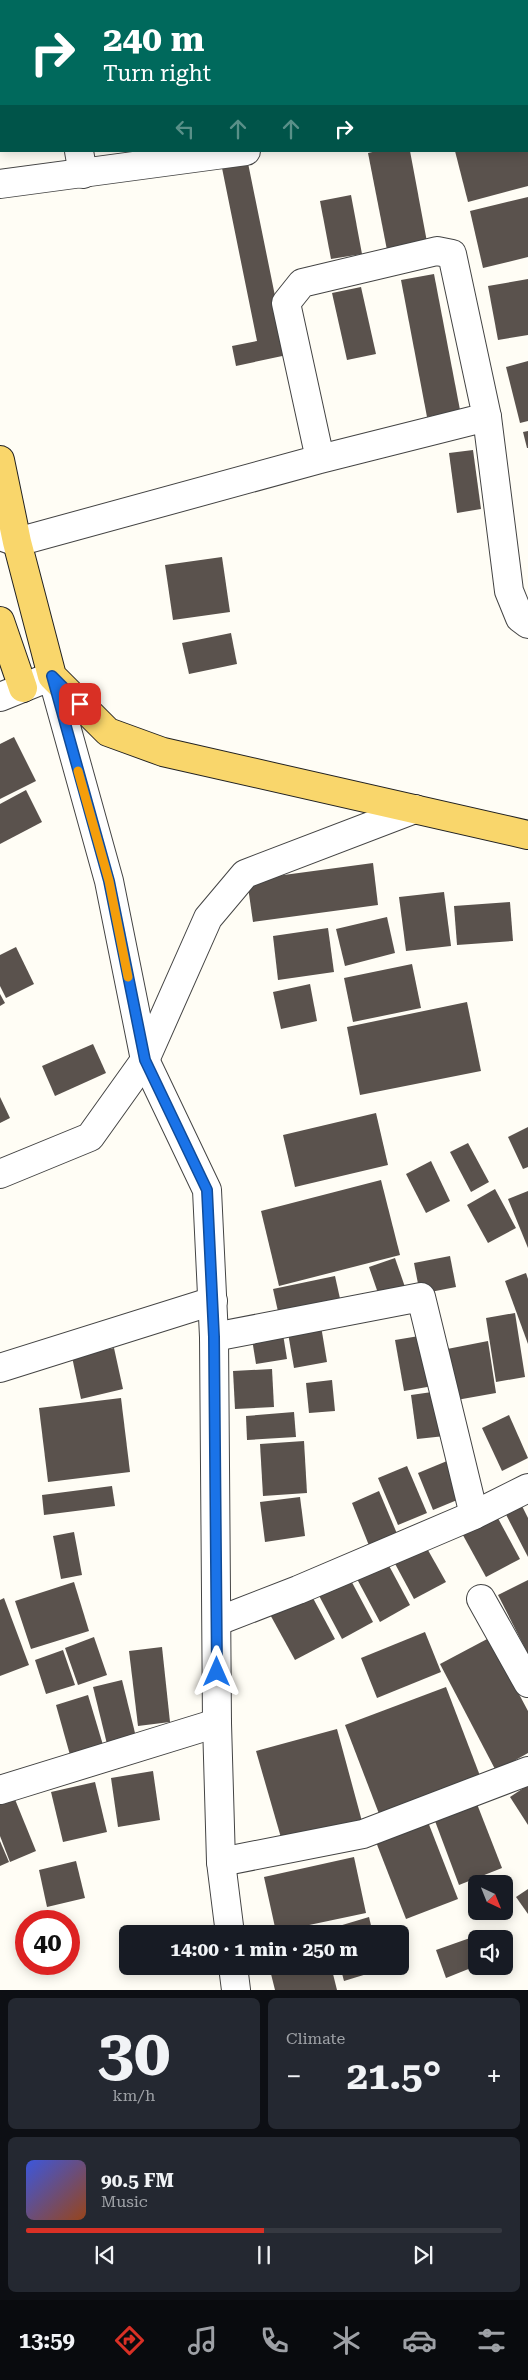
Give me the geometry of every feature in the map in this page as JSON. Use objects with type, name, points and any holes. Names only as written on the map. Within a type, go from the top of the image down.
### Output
[{"type":"main road","points":[[0,460],[8,539],[52,676],[108,732],[163,752],[528,835]]},
{"type":"main road","points":[[0,621],[11,693]]},
{"type":"street","points":[[0,184],[81,163],[235,152]]},
{"type":"street","points":[[320,459],[286,303],[302,283],[437,251],[452,254],[486,417],[509,590],[520,618],[528,624]]},
{"type":"street","points":[[8,539],[486,417]]},
{"type":"street","points":[[11,693],[52,676],[109,881],[145,1060],[207,1190],[214,1337],[218,1621],[217,1723],[221,1862],[229,1925]]},
{"type":"street","points":[[0,1174],[90,1138],[145,1060],[208,918],[245,874],[415,809]]},
{"type":"street","points":[[214,1337],[422,1296],[474,1515]]},
{"type":"street","points":[[0,1368],[212,1301]]},
{"type":"street","points":[[218,1621],[298,1590],[474,1515],[528,1488]]},
{"type":"street","points":[[480,1599],[528,1683]]},
{"type":"street","points":[[0,1790],[217,1723]]},
{"type":"street","points":[[221,1862],[363,1834],[528,1771]]},
{"type":"street","points":[[234,1975],[236,1990]]},
{"type":"building","points":[[410,152],[427,242],[387,250],[368,153]]},
{"type":"building","points":[[455,152],[528,152],[528,186],[468,202]]},
{"type":"building","points":[[248,163],[287,355],[236,366],[232,346],[257,341],[222,168]]},
{"type":"building","points":[[351,195],[362,254],[331,259],[320,201]]},
{"type":"building","points":[[528,197],[528,257],[483,268],[470,211]]},
{"type":"building","points":[[434,274],[460,410],[427,417],[401,280]]},
{"type":"building","points":[[528,279],[528,335],[498,340],[488,286]]},
{"type":"building","points":[[361,287],[376,354],[347,360],[332,293]]},
{"type":"building","points":[[528,361],[528,421],[520,423],[506,367]]},
{"type":"building","points":[[528,431],[528,448],[527,448],[523,432]]},
{"type":"building","points":[[473,450],[481,509],[457,513],[449,453]]},
{"type":"building","points":[[222,557],[230,612],[173,620],[165,565]]},
{"type":"building","points":[[231,633],[237,664],[189,674],[182,643]]},
{"type":"building","points":[[14,737],[36,781],[0,799],[0,744]]},
{"type":"building","points":[[26,790],[42,822],[0,844],[0,804]]},
{"type":"building","points":[[373,863],[378,905],[253,922],[247,880]]},
{"type":"building","points":[[444,892],[451,946],[406,951],[399,897]]},
{"type":"building","points":[[510,902],[513,941],[457,945],[454,906]]},
{"type":"building","points":[[387,917],[395,953],[345,966],[336,929]]},
{"type":"building","points":[[328,928],[334,972],[278,980],[273,936]]},
{"type":"building","points":[[16,947],[34,984],[6,998],[0,986],[0,955]]},
{"type":"building","points":[[412,964],[421,1008],[353,1022],[344,978]]},
{"type":"building","points":[[310,984],[317,1021],[281,1029],[273,992]]},
{"type":"building","points":[[0,994],[5,1003],[0,1006]]},
{"type":"building","points":[[467,1002],[481,1071],[360,1095],[347,1027]]},
{"type":"building","points":[[93,1044],[106,1073],[55,1096],[42,1066]]},
{"type":"building","points":[[0,1097],[10,1118],[0,1123]]},
{"type":"building","points":[[376,1113],[388,1165],[295,1187],[283,1135]]},
{"type":"building","points":[[528,1127],[528,1167],[523,1169],[508,1137]]},
{"type":"building","points":[[468,1143],[489,1182],[471,1192],[450,1152]]},
{"type":"building","points":[[431,1161],[450,1201],[426,1213],[406,1174]]},
{"type":"building","points":[[381,1180],[400,1255],[279,1286],[261,1211]]},
{"type":"building","points":[[495,1189],[516,1228],[488,1243],[467,1205]]},
{"type":"building","points":[[528,1191],[528,1248],[508,1199]]},
{"type":"building","points":[[450,1256],[456,1287],[420,1294],[414,1263]]},
{"type":"building","points":[[395,1258],[405,1287],[379,1296],[369,1267]]},
{"type":"building","points":[[526,1273],[528,1279],[528,1344],[505,1281]]},
{"type":"building","points":[[335,1276],[341,1303],[279,1316],[273,1289]]},
{"type":"building","points":[[515,1313],[525,1377],[496,1382],[486,1318]]},
{"type":"building","points":[[321,1326],[327,1362],[294,1368],[288,1333]]},
{"type":"building","points":[[282,1328],[287,1359],[256,1364],[251,1333]]},
{"type":"building","points":[[425,1335],[433,1386],[404,1391],[395,1340]]},
{"type":"building","points":[[488,1341],[496,1393],[451,1401],[442,1350]]},
{"type":"building","points":[[114,1348],[123,1389],[81,1399],[72,1357]]},
{"type":"building","points":[[272,1369],[274,1407],[235,1409],[233,1371]]},
{"type":"building","points":[[332,1380],[335,1411],[309,1413],[306,1383]]},
{"type":"building","points":[[439,1391],[445,1436],[417,1439],[411,1395]]},
{"type":"building","points":[[121,1398],[130,1472],[48,1482],[39,1408]]},
{"type":"building","points":[[294,1412],[296,1437],[247,1440],[246,1416]]},
{"type":"building","points":[[509,1415],[528,1458],[502,1471],[482,1428]]},
{"type":"building","points":[[304,1441],[307,1493],[263,1496],[260,1444]]},
{"type":"building","points":[[447,1461],[462,1498],[433,1510],[418,1473]]},
{"type":"building","points":[[407,1466],[427,1513],[398,1525],[378,1478]]},
{"type":"building","points":[[112,1486],[115,1506],[44,1515],[42,1495]]},
{"type":"building","points":[[379,1491],[398,1536],[370,1548],[352,1503]]},
{"type":"building","points":[[517,1496],[528,1518],[528,1557],[501,1505]]},
{"type":"building","points":[[300,1497],[305,1536],[265,1542],[260,1502]]},
{"type":"building","points":[[493,1509],[520,1559],[486,1577],[459,1528]]},
{"type":"building","points":[[74,1532],[82,1575],[61,1579],[53,1536]]},
{"type":"building","points":[[424,1543],[446,1582],[414,1599],[393,1560]]},
{"type":"building","points":[[387,1562],[410,1605],[380,1622],[357,1579]]},
{"type":"building","points":[[347,1573],[373,1622],[342,1639],[316,1590]]},
{"type":"building","points":[[528,1580],[528,1654],[498,1595]]},
{"type":"building","points":[[74,1582],[89,1631],[31,1649],[15,1601]]},
{"type":"building","points":[[307,1587],[335,1639],[295,1660],[267,1609]]},
{"type":"building","points":[[4,1598],[29,1665],[0,1676],[0,1600]]},
{"type":"building","points":[[425,1632],[441,1672],[377,1698],[361,1658]]},
{"type":"building","points":[[94,1637],[107,1675],[78,1685],[65,1648]]},
{"type":"building","points":[[489,1638],[528,1711],[528,1753],[496,1771],[440,1664]]},
{"type":"building","points":[[162,1647],[170,1722],[138,1726],[129,1651]]},
{"type":"building","points":[[63,1650],[75,1685],[46,1694],[35,1660]]},
{"type":"building","points":[[122,1680],[136,1737],[107,1744],[93,1687]]},
{"type":"building","points":[[446,1687],[482,1781],[381,1819],[345,1725]]},
{"type":"building","points":[[88,1695],[103,1745],[70,1755],[56,1705]]},
{"type":"building","points":[[337,1729],[363,1825],[284,1848],[256,1751]]},
{"type":"building","points":[[153,1771],[160,1820],[118,1827],[111,1778]]},
{"type":"building","points":[[95,1782],[107,1832],[63,1842],[51,1792]]},
{"type":"building","points":[[528,1785],[528,1825],[510,1797]]},
{"type":"building","points":[[14,1797],[36,1851],[10,1862],[0,1836],[0,1803]]},
{"type":"building","points":[[477,1804],[502,1868],[484,1875],[468,1875],[468,1881],[459,1885],[435,1821]]},
{"type":"building","points":[[428,1822],[458,1899],[406,1919],[376,1842]]},
{"type":"building","points":[[0,1841],[9,1862],[0,1866]]},
{"type":"building","points":[[354,1857],[366,1913],[309,1925],[274,1925],[264,1877]]},
{"type":"building","points":[[76,1861],[85,1898],[47,1907],[39,1870]]},
{"type":"building","points":[[528,1889],[528,1914],[516,1897]]},
{"type":"building","points":[[369,1917],[371,1925],[342,1925]]},
{"type":"building","points":[[468,1939],[468,1969],[446,1978],[436,1950]]},
{"type":"building","points":[[271,1975],[333,1975],[337,1990],[275,1990]]},
{"type":"building","points":[[342,1975],[364,1975],[344,1981]]},
{"type":"slow traffic","points":[[78,771],[109,881],[128,977]]},
{"type":"route","points":[[80,704],[52,676],[109,881],[145,1060],[207,1190],[214,1337],[217,1672]]}]
